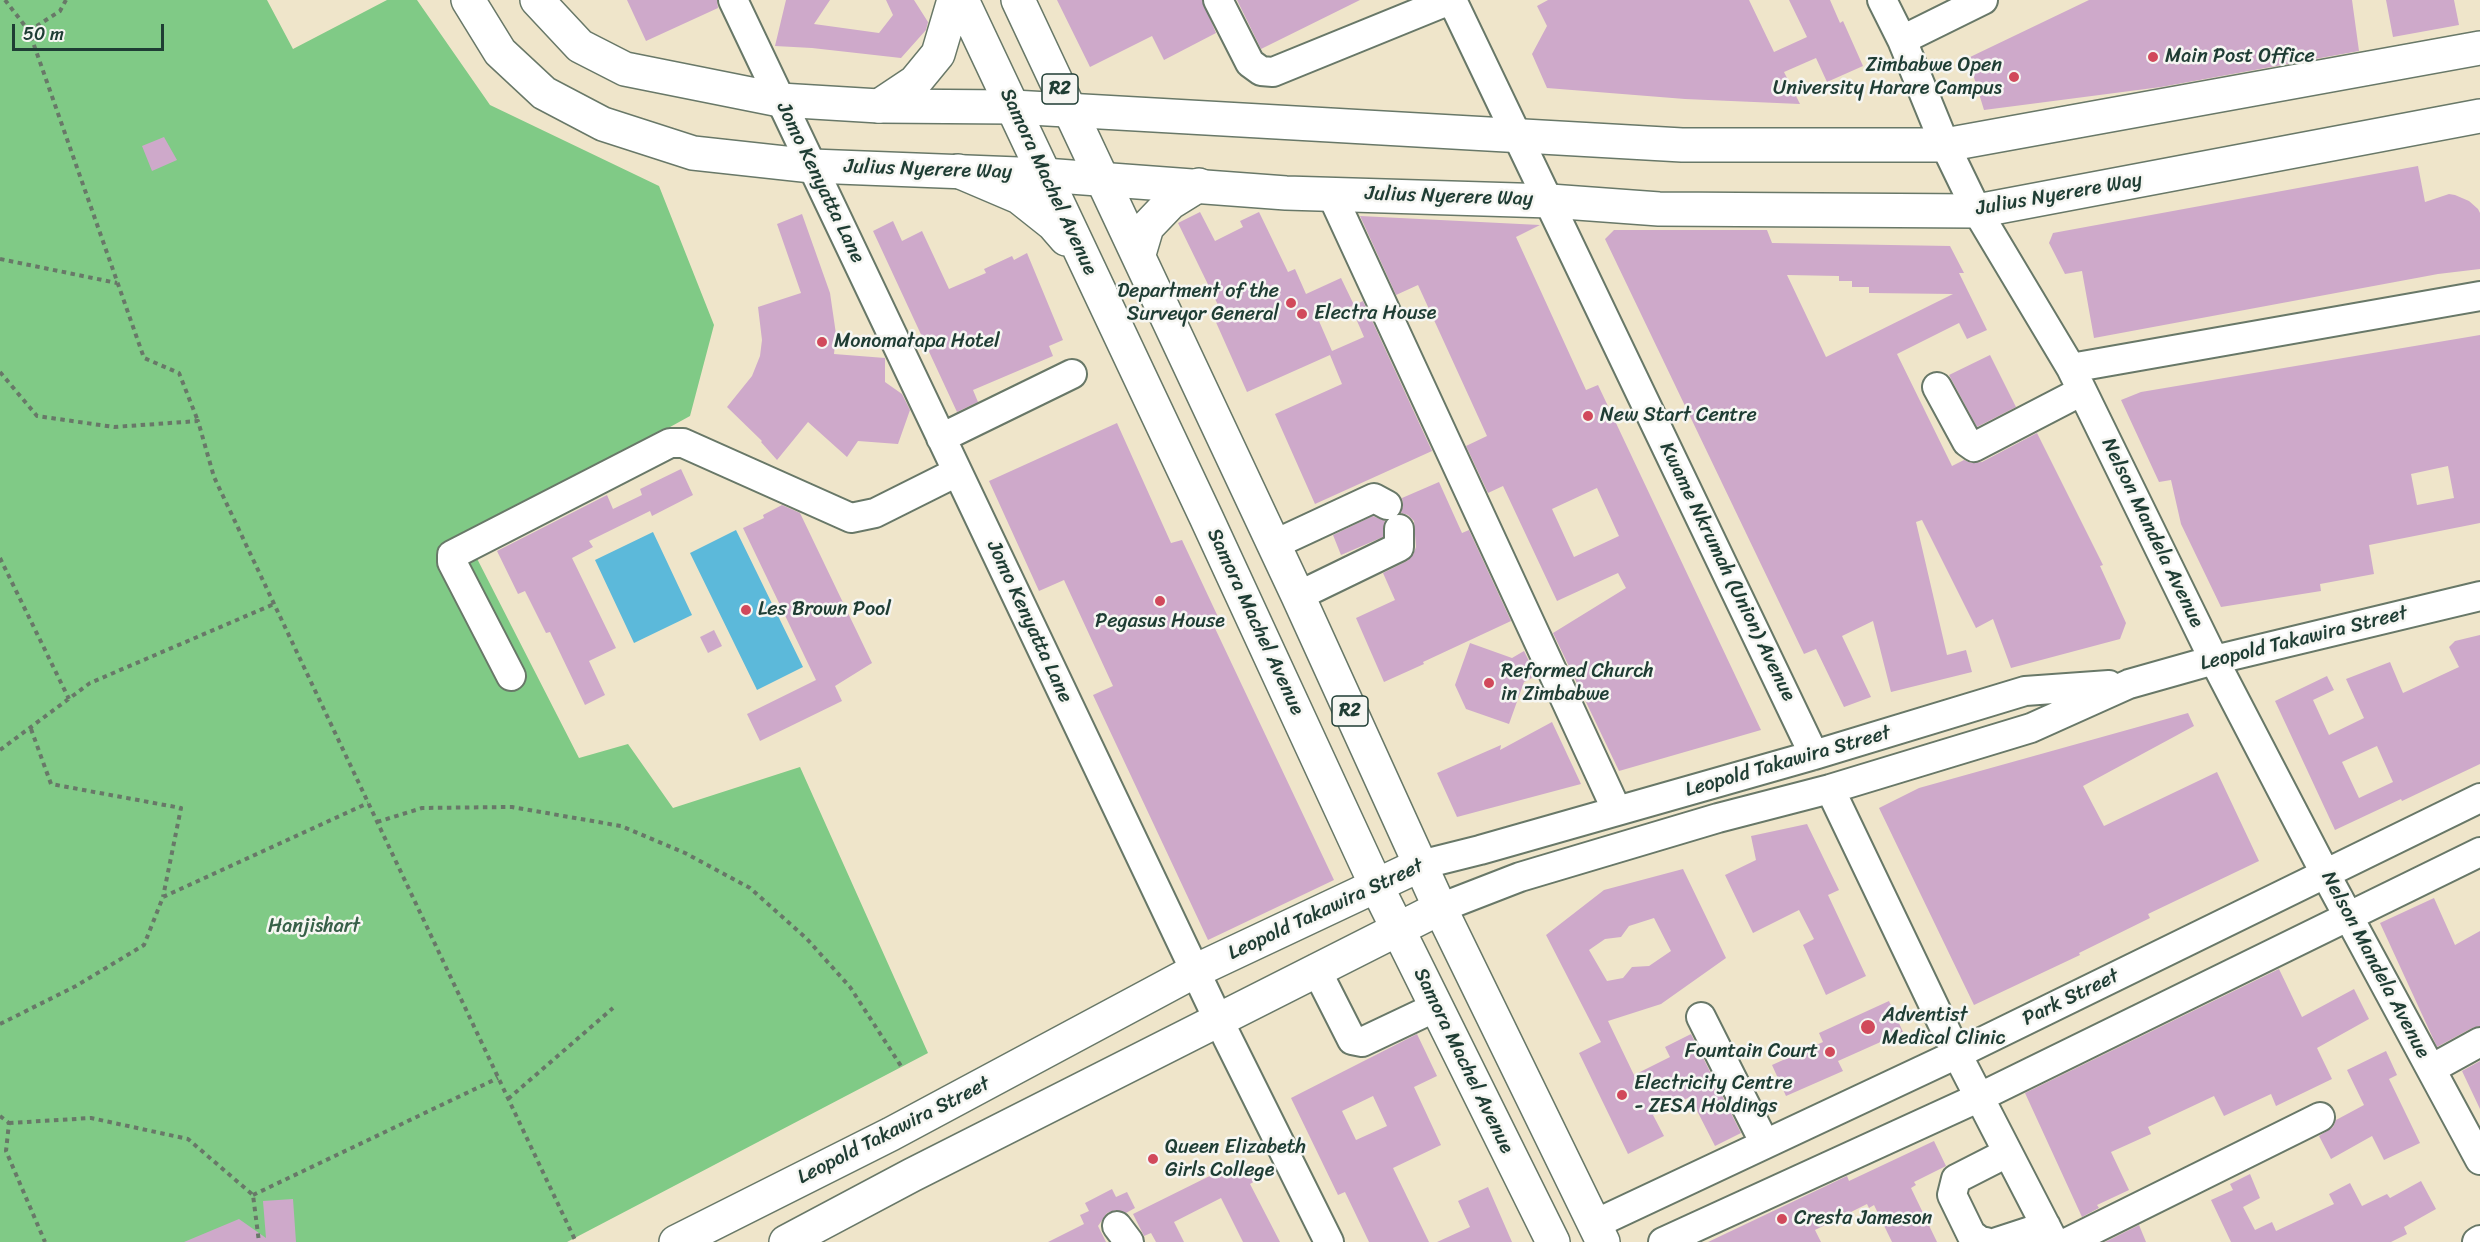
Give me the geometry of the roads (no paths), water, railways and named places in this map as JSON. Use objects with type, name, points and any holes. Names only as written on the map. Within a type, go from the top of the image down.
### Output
[{"type":"main road","name":"Julius Nyerere Way","points":[[468,0],[500,52],[544,93],[603,124],[693,153],[812,166],[1103,178],[1286,193],[1550,201],[1659,209],[1977,211],[2480,116]]},
{"type":"main road","points":[[537,0],[580,46],[625,69],[780,100],[879,106],[1013,107],[1682,145],[1945,145],[2480,48]]},
{"type":"main road","points":[[879,106],[915,82],[938,54],[954,0]]},
{"type":"main road","name":"Samora Machel Avenue","points":[[962,0],[1376,885],[1552,1242]]},
{"type":"main road","name":"R2","points":[[1018,0],[1298,596],[1440,908],[1599,1233]]},
{"type":"main road","points":[[958,171],[1019,196],[1053,224],[1086,264]]},
{"type":"main road","points":[[1139,254],[1148,227],[1170,202],[1199,185]]},
{"type":"main road","name":"Leopold Takawira Street","points":[[676,1242],[891,1134],[1195,971],[1420,865]]},
{"type":"main road","name":"Leopold Takawira Street","points":[[786,1242],[1218,1019],[1440,908]]},
{"type":"street","name":"Jomo Kenyatta Lane","points":[[733,0],[1218,1019],[1329,1242]]},
{"type":"street","points":[[1218,0],[1250,63],[1260,71],[1273,72],[1451,0]]},
{"type":"street","name":"Kwame Nkrumah (Union) Avenue","points":[[1451,0],[1550,201],[1814,755]]},
{"type":"street","name":"Nelson Mandela Avenue","points":[[1882,0],[1902,40],[1945,145],[1977,211],[2077,380],[2214,660],[2326,875],[2480,1160]]},
{"type":"street","points":[[1902,40],[1983,0]]},
{"type":"street","points":[[1331,193],[1617,811]]},
{"type":"street","points":[[1937,387],[1966,442],[1974,447],[2077,380],[2480,296]]},
{"type":"street","points":[[941,438],[1072,374]]},
{"type":"street","points":[[511,676],[452,562],[452,555],[670,443],[683,442],[851,518],[875,513],[957,472]]},
{"type":"street","points":[[1273,545],[1374,498],[1393,517],[1399,547],[1298,596]]},
{"type":"street","name":"Leopold Takawira Street","points":[[1440,908],[1520,877],[1718,818],[1830,789],[2031,728],[2129,684],[2214,660],[2480,596]]},
{"type":"street","name":"Leopold Takawira Street","points":[[1420,865],[1814,755],[2025,691],[2129,684]]},
{"type":"street","points":[[1830,789],[2007,1153],[2054,1238]]},
{"type":"street","name":"Park Street","points":[[1599,1233],[1765,1144],[1958,1054],[2480,798]]},
{"type":"street","points":[[1663,1242],[1980,1097],[2480,852]]},
{"type":"street","points":[[1316,969],[1352,1040],[1362,1042],[1436,1007]]},
{"type":"street","points":[[1701,1017],[1765,1144]]},
{"type":"street","points":[[2431,1069],[2480,1042]]},
{"type":"street","points":[[1997,1242],[2054,1238],[2320,1118]]},
{"type":"street","points":[[1986,1242],[1980,1241],[1971,1234],[1952,1195],[1956,1179],[2007,1153]]},
{"type":"water","name":"Les Brown Pool","points":[[736,530],[803,667],[757,690],[690,553]]},
{"type":"water","points":[[653,532],[692,615],[634,643],[595,560]]},
{"type":"place","name":"Main Post Office","points":[[2153,57]]},
{"type":"place","name":"Zimbabwe Open University Harare Campus","points":[[2014,77]]},
{"type":"place","name":"Department of the Surveyor General","points":[[1291,303]]},
{"type":"place","name":"Electra House","points":[[1302,314]]},
{"type":"place","name":"Monomatapa Hotel","points":[[822,342]]},
{"type":"place","name":"New Start Centre","points":[[1588,416]]},
{"type":"place","name":"Pegasus House","points":[[1160,601]]},
{"type":"place","name":"Les Brown Pool","points":[[746,610]]},
{"type":"place","name":"Reformed Church in Zimbabwe","points":[[1489,683]]},
{"type":"place","name":"Adventist Medical Clinic","points":[[1868,1027]]},
{"type":"place","name":"Fountain Court","points":[[1830,1052]]},
{"type":"place","name":"Electricity Centre - ZESA Holdings","points":[[1622,1095]]},
{"type":"place","name":"Queen Elizabeth Girls College","points":[[1153,1159]]},
{"type":"place","name":"Cresta Jameson","points":[[1782,1219]]},
{"type":"park label","name":"Hanjishart","points":[[314,927]]}]
